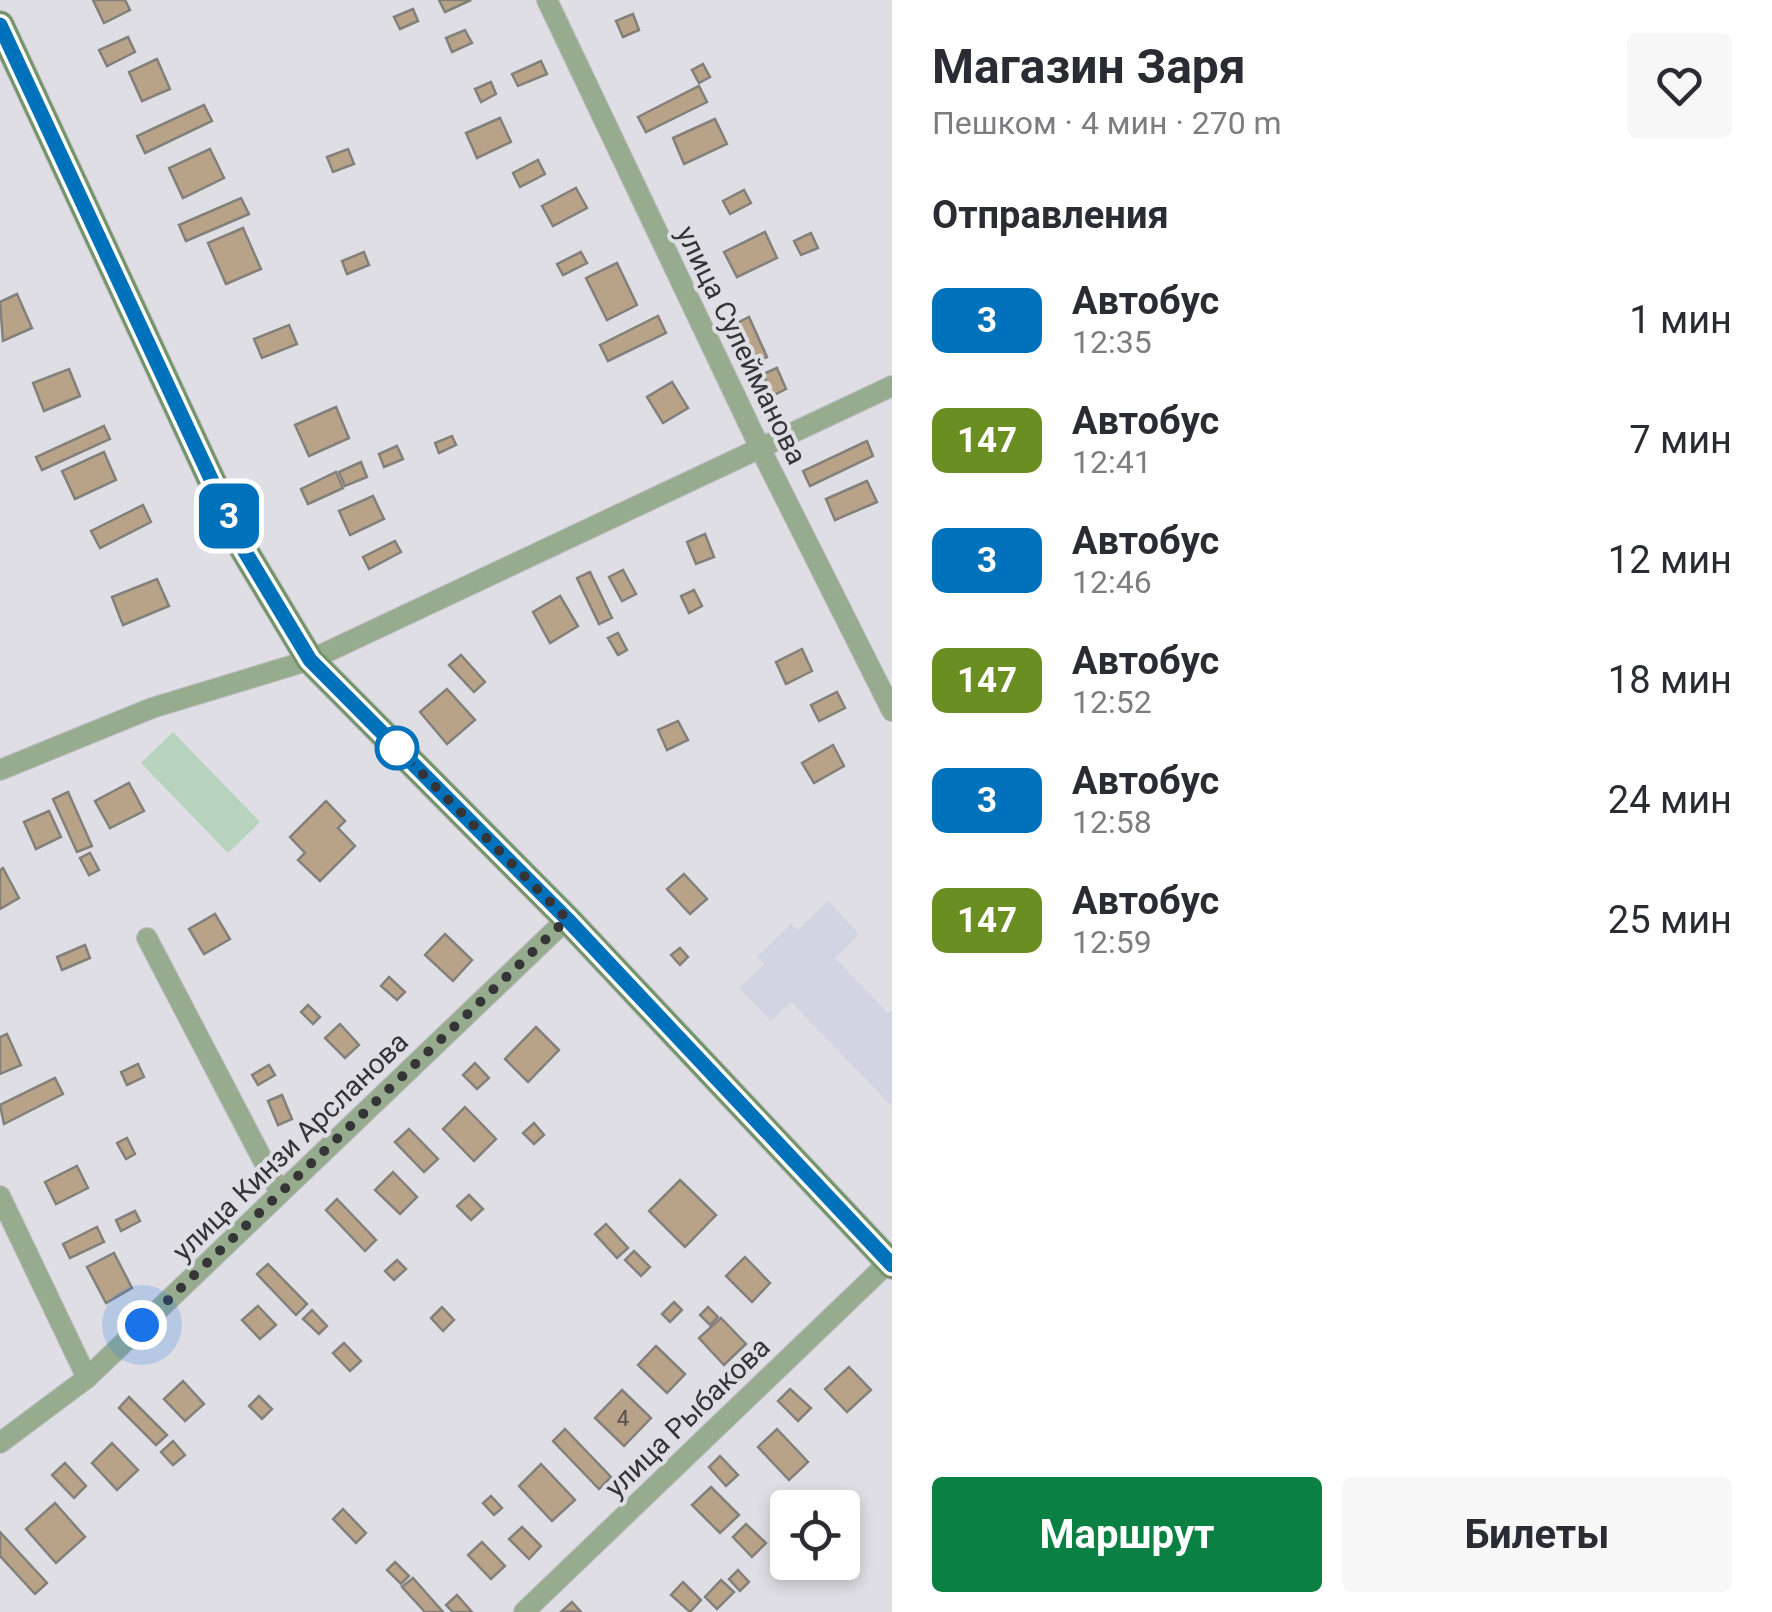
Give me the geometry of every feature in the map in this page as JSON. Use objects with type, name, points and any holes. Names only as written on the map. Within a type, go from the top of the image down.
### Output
[{"type":"main road","points":[[0,25],[244,550],[310,660],[567,919],[890,1264]]},
{"type":"street","name":"улица Сулейманова","points":[[547,0],[761,450],[892,711]]},
{"type":"street","points":[[0,770],[152,708],[310,660],[892,386]]},
{"type":"street","name":"улица Кинзи Арсланова","points":[[0,1443],[88,1378],[567,919]]},
{"type":"street","points":[[147,938],[280,1194]]},
{"type":"street","points":[[0,1196],[88,1378]]},
{"type":"street","name":"улица Рыбакова","points":[[524,1612],[890,1264]]},
{"type":"shaded area","points":[[828,901],[859,934],[835,958],[888,1013],[892,1010],[892,1106],[791,1002],[771,1021],[739,988],[764,964],[757,957],[791,924],[798,930]]},
{"type":"green space","points":[[173,732],[260,822],[228,853],[141,763]]},
{"type":"building","points":[[93,0],[125,0],[130,10],[104,23]]},
{"type":"building","points":[[439,0],[471,0],[445,12]]},
{"type":"building","points":[[413,9],[418,21],[400,29],[394,17]]},
{"type":"building","points":[[633,14],[639,30],[623,37],[616,21]]},
{"type":"building","points":[[465,30],[472,43],[452,52],[446,38]]},
{"type":"building","points":[[128,37],[135,52],[107,66],[99,50]]},
{"type":"building","points":[[157,59],[170,89],[142,101],[129,72]]},
{"type":"building","points":[[541,61],[547,74],[518,86],[512,74]]},
{"type":"building","points":[[703,64],[710,77],[699,83],[692,70]]},
{"type":"building","points":[[491,82],[496,94],[481,102],[475,89]]},
{"type":"building","points":[[699,86],[707,102],[646,132],[638,117]]},
{"type":"building","points":[[204,105],[212,121],[145,153],[137,136]]},
{"type":"building","points":[[500,118],[511,142],[477,158],[466,133]]},
{"type":"building","points":[[715,119],[727,144],[684,164],[673,138]]},
{"type":"building","points":[[210,149],[224,178],[183,198],[169,168]]},
{"type":"building","points":[[348,149],[354,164],[333,172],[327,157]]},
{"type":"building","points":[[538,160],[545,174],[520,187],[513,173]]},
{"type":"building","points":[[576,188],[587,208],[553,226],[542,206]]},
{"type":"building","points":[[744,190],[751,203],[730,214],[723,201]]},
{"type":"building","points":[[241,198],[249,214],[186,241],[179,225]]},
{"type":"building","points":[[243,228],[261,269],[226,284],[208,243]]},
{"type":"building","points":[[765,232],[777,258],[737,277],[724,252]]},
{"type":"building","points":[[811,233],[818,248],[801,255],[794,241]]},
{"type":"building","points":[[364,252],[369,265],[347,274],[342,261]]},
{"type":"building","points":[[581,252],[587,263],[563,275],[557,264]]},
{"type":"building","points":[[617,263],[637,305],[607,320],[586,278]]},
{"type":"building","points":[[17,294],[32,328],[3,341],[0,302]]},
{"type":"building","points":[[658,316],[666,333],[608,361],[600,345]]},
{"type":"building","points":[[749,317],[767,357],[755,363],[737,323]]},
{"type":"building","points":[[289,325],[297,344],[262,358],[254,339]]},
{"type":"building","points":[[777,368],[786,389],[772,396],[763,374]]},
{"type":"building","points":[[69,369],[80,396],[44,411],[33,383]]},
{"type":"building","points":[[672,382],[688,408],[663,423],[647,397]]},
{"type":"building","points":[[336,407],[349,438],[309,456],[295,425]]},
{"type":"building","points":[[104,426],[110,439],[42,470],[36,457]]},
{"type":"building","points":[[452,436],[456,445],[439,453],[435,443]]},
{"type":"building","points":[[867,441],[873,456],[810,486],[803,471]]},
{"type":"building","points":[[397,446],[403,459],[384,467],[379,454]]},
{"type":"building","points":[[104,452],[116,480],[75,499],[62,471]]},
{"type":"building","points":[[361,462],[367,477],[345,486],[339,472]]},
{"type":"building","points":[[336,472],[343,488],[308,504],[301,489]]},
{"type":"building","points":[[867,481],[877,502],[835,520],[826,499]]},
{"type":"building","points":[[373,496],[384,519],[350,535],[339,511]]},
{"type":"building","points":[[143,505],[151,522],[100,548],[91,531]]},
{"type":"building","points":[[705,534],[714,557],[696,564],[687,542]]},
{"type":"building","points":[[395,541],[401,552],[369,569],[363,557]]},
{"type":"building","points":[[623,570],[636,594],[622,601],[609,577]]},
{"type":"building","points":[[590,572],[612,618],[599,624],[577,578]]},
{"type":"building","points":[[157,579],[169,606],[123,625],[112,597]]},
{"type":"building","points":[[694,590],[702,606],[689,613],[681,596]]},
{"type":"building","points":[[560,596],[578,626],[550,643],[533,612]]},
{"type":"building","points":[[618,633],[627,650],[618,655],[608,638]]},
{"type":"building","points":[[802,649],[812,671],[786,684],[776,662]]},
{"type":"building","points":[[461,655],[485,682],[474,692],[449,665]]},
{"type":"building","points":[[447,689],[475,720],[447,744],[420,712]]},
{"type":"building","points":[[837,692],[845,708],[819,721],[811,705]]},
{"type":"building","points":[[678,721],[688,740],[667,750],[658,730]]},
{"type":"building","points":[[833,745],[844,766],[814,783],[802,763]]},
{"type":"building","points":[[129,783],[144,811],[110,828],[95,801]]},
{"type":"building","points":[[68,792],[92,846],[77,852],[53,799]]},
{"type":"building","points":[[326,801],[345,821],[338,828],[355,846],[320,881],[298,860],[305,853],[290,837]]},
{"type":"building","points":[[49,811],[61,837],[36,849],[24,822]]},
{"type":"building","points":[[90,853],[99,870],[89,875],[80,858]]},
{"type":"building","points":[[3,868],[19,898],[0,909],[0,870]]},
{"type":"building","points":[[684,874],[707,899],[690,914],[667,889]]},
{"type":"building","points":[[215,914],[230,939],[204,954],[189,929]]},
{"type":"building","points":[[445,934],[472,960],[453,981],[425,955]]},
{"type":"building","points":[[85,945],[90,958],[62,970],[57,957]]},
{"type":"building","points":[[680,948],[688,957],[680,965],[671,955]]},
{"type":"building","points":[[389,977],[405,992],[397,1000],[381,986]]},
{"type":"building","points":[[308,1005],[320,1017],[313,1024],[301,1012]]},
{"type":"building","points":[[340,1024],[359,1045],[345,1058],[325,1038]]},
{"type":"building","points":[[536,1027],[559,1050],[528,1082],[505,1059]]},
{"type":"building","points":[[7,1034],[21,1065],[0,1074],[0,1037]]},
{"type":"building","points":[[475,1063],[489,1078],[477,1089],[463,1075]]},
{"type":"building","points":[[138,1064],[144,1077],[127,1085],[121,1072]]},
{"type":"building","points":[[269,1065],[275,1075],[258,1085],[252,1075]]},
{"type":"building","points":[[55,1078],[63,1094],[4,1124],[0,1105]]},
{"type":"building","points":[[282,1095],[292,1119],[278,1125],[268,1101]]},
{"type":"building","points":[[465,1107],[496,1139],[474,1161],[443,1129]]},
{"type":"building","points":[[534,1123],[544,1135],[534,1144],[523,1133]]},
{"type":"building","points":[[409,1129],[438,1159],[424,1172],[395,1142]]},
{"type":"building","points":[[127,1138],[135,1154],[126,1159],[117,1143]]},
{"type":"building","points":[[77,1166],[88,1188],[56,1204],[45,1182]]},
{"type":"building","points":[[393,1172],[417,1197],[400,1214],[375,1190]]},
{"type":"building","points":[[680,1180],[716,1215],[685,1247],[649,1211]]},
{"type":"building","points":[[469,1195],[483,1209],[471,1220],[457,1206]]},
{"type":"building","points":[[337,1199],[376,1240],[365,1251],[326,1210]]},
{"type":"building","points":[[135,1211],[140,1221],[121,1231],[116,1220]]},
{"type":"building","points":[[606,1224],[628,1248],[617,1258],[595,1234]]},
{"type":"building","points":[[97,1227],[104,1242],[70,1258],[63,1244]]},
{"type":"building","points":[[634,1251],[650,1267],[641,1276],[625,1260]]},
{"type":"building","points":[[114,1253],[132,1288],[106,1303],[87,1267]]},
{"type":"building","points":[[745,1257],[770,1283],[752,1302],[726,1276]]},
{"type":"building","points":[[397,1260],[406,1269],[394,1280],[385,1271]]},
{"type":"building","points":[[268,1264],[307,1304],[296,1315],[257,1274]]},
{"type":"building","points":[[674,1302],[682,1310],[670,1322],[662,1314]]},
{"type":"building","points":[[258,1306],[276,1325],[260,1339],[242,1320]]},
{"type":"building","points":[[442,1307],[454,1320],[443,1331],[431,1318]]},
{"type":"building","points":[[708,1307],[718,1317],[710,1325],[700,1315]]},
{"type":"building","points":[[312,1310],[327,1326],[319,1334],[303,1319]]},
{"type":"building","points":[[721,1318],[746,1344],[724,1365],[699,1338]]},
{"type":"building","points":[[344,1343],[361,1361],[350,1371],[333,1353]]},
{"type":"building","points":[[656,1346],[685,1374],[667,1393],[638,1365]]},
{"type":"building","points":[[849,1367],[871,1390],[847,1412],[825,1389]]},
{"type":"building","points":[[183,1381],[204,1404],[185,1421],[164,1399]]},
{"type":"building","points":[[790,1389],[811,1408],[798,1421],[778,1401]]},
{"type":"building","points":[[622,1390],[651,1418],[624,1446],[595,1418]]},
{"type":"building","points":[[259,1396],[272,1409],[262,1419],[249,1406]]},
{"type":"building","points":[[129,1397],[167,1435],[156,1445],[119,1408]]},
{"type":"building","points":[[565,1429],[611,1477],[599,1489],[553,1441]]},
{"type":"building","points":[[777,1429],[808,1462],[789,1480],[758,1447]]},
{"type":"building","points":[[173,1441],[185,1455],[173,1465],[161,1452]]},
{"type":"building","points":[[112,1443],[138,1470],[117,1490],[92,1463]]},
{"type":"building","points":[[720,1456],[738,1475],[726,1486],[709,1467]]},
{"type":"building","points":[[65,1463],[86,1486],[74,1498],[52,1475]]},
{"type":"building","points":[[541,1464],[575,1500],[552,1521],[519,1486]]},
{"type":"building","points":[[711,1487],[739,1515],[720,1533],[692,1505]]},
{"type":"building","points":[[491,1496],[502,1508],[494,1515],[483,1503]]},
{"type":"building","points":[[55,1503],[85,1537],[56,1563],[26,1529]]},
{"type":"building","points":[[343,1509],[366,1533],[356,1543],[333,1519]]},
{"type":"building","points":[[746,1524],[766,1543],[752,1557],[733,1537]]},
{"type":"building","points":[[522,1527],[541,1546],[529,1559],[509,1539]]},
{"type":"building","points":[[0,1532],[47,1583],[35,1594],[0,1556]]},
{"type":"building","points":[[482,1542],[505,1566],[491,1579],[468,1555]]},
{"type":"building","points":[[395,1562],[409,1576],[401,1584],[387,1570]]},
{"type":"building","points":[[738,1570],[749,1582],[740,1591],[729,1579]]},
{"type":"building","points":[[413,1578],[443,1612],[425,1612],[402,1587]]},
{"type":"building","points":[[721,1580],[734,1592],[717,1609],[705,1597]]},
{"type":"building","points":[[683,1582],[701,1600],[690,1612],[671,1595]]},
{"type":"building","points":[[457,1595],[472,1612],[453,1612],[446,1605]]},
{"type":"building","points":[[572,1602],[581,1612],[562,1611]]},
{"type":"bus line","name":"3","points":[[0,25],[244,550],[310,660],[567,919],[892,1265]]},
{"type":"route","points":[[142,1325],[567,919],[387,738],[397,748]]}]
